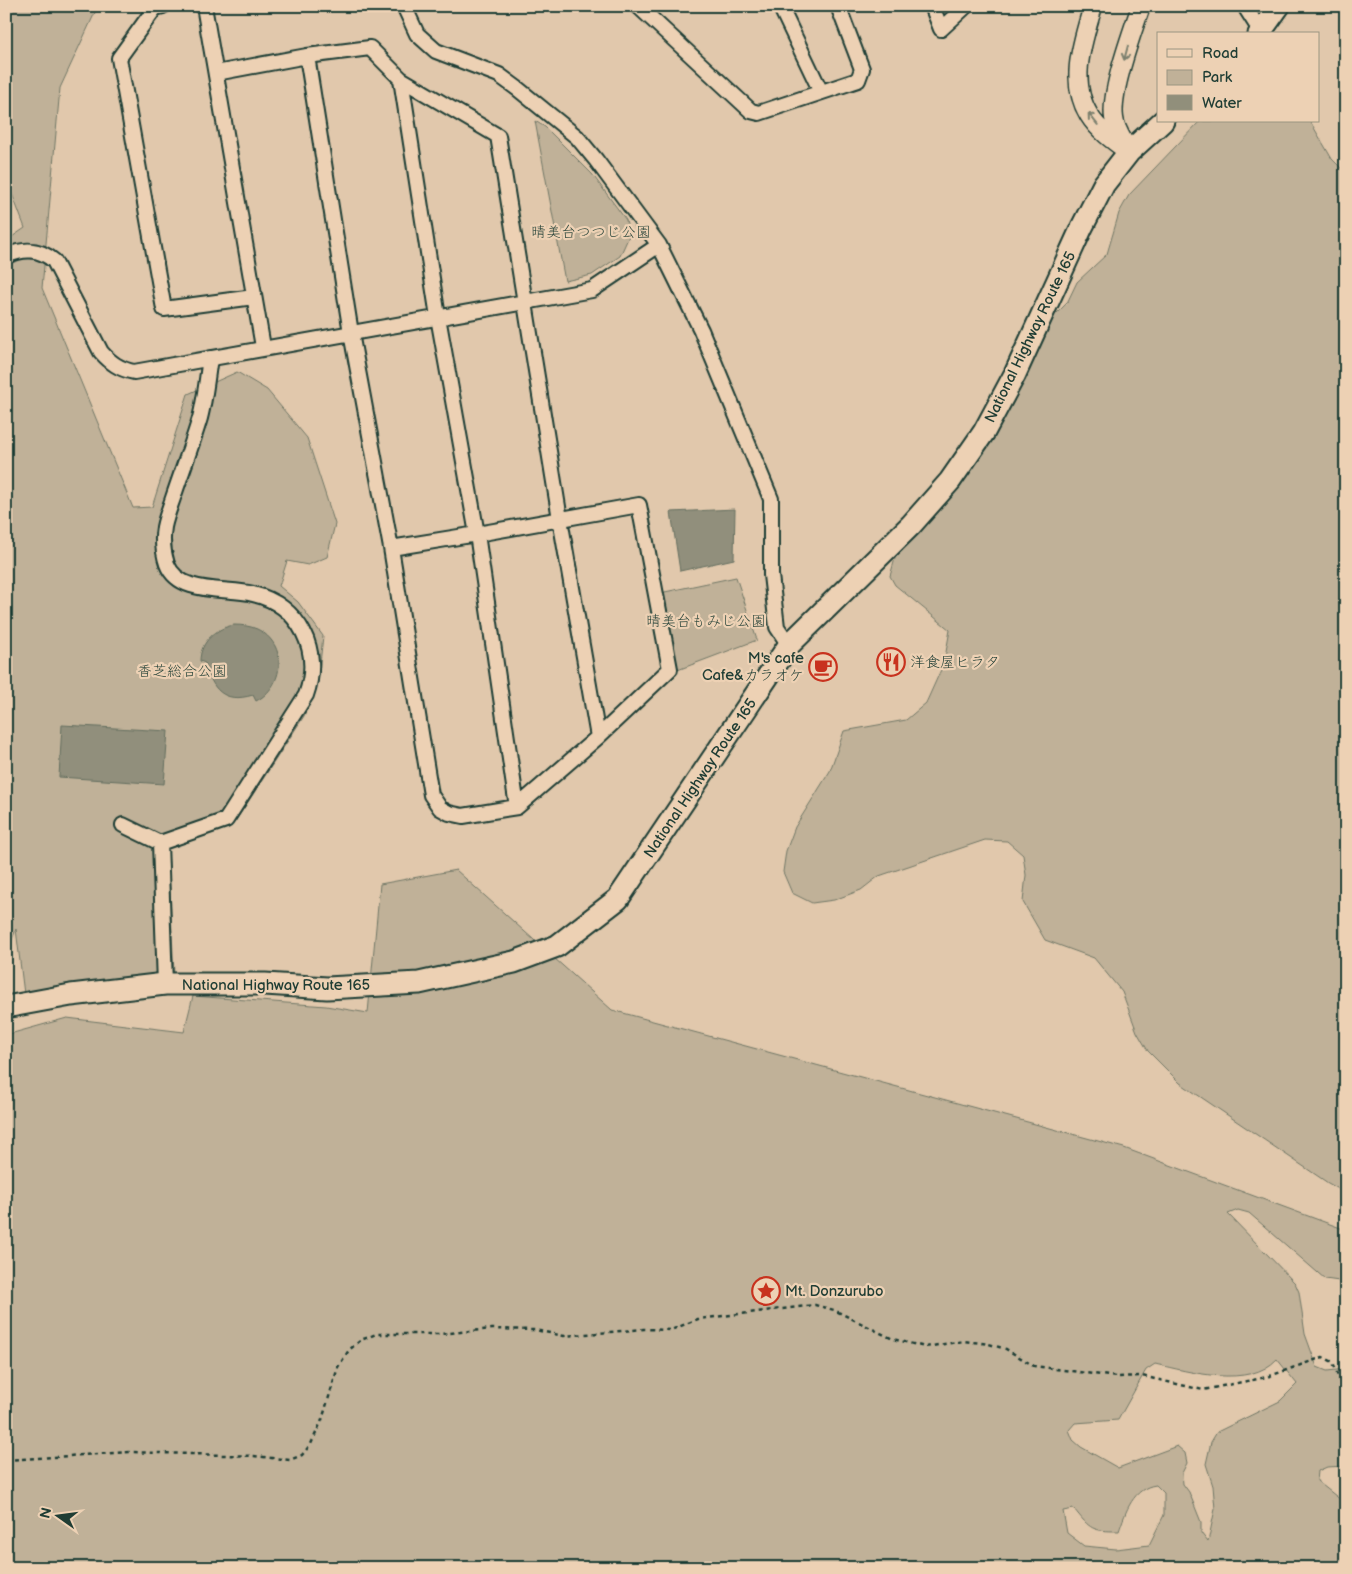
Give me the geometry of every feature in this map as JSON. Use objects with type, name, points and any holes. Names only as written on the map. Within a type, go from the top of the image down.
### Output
[{"type":"highway","points":[[1261,32],[1279,6]]},
{"type":"highway","name":"National Highway Route 165","points":[[6,1007],[71,995],[166,984],[265,984],[327,988],[419,983],[514,962],[557,946],[618,899],[790,645],[911,526],[950,481],[984,432],[1015,374],[1082,227],[1104,184],[1129,152],[1162,122]]},
{"type":"main road","points":[[1093,6],[1081,48],[1078,70],[1080,93],[1089,116],[1106,135],[1129,152]]},
{"type":"main road","points":[[1129,152],[1114,119],[1113,101],[1129,40],[1141,6]]},
{"type":"street","points":[[163,6],[155,8],[119,58],[164,309],[254,297]]},
{"type":"street","points":[[204,6],[263,347]]},
{"type":"street","points":[[404,6],[417,34],[436,51],[499,75],[577,137],[659,246],[701,330],[770,499],[771,575],[777,627],[790,645]]},
{"type":"street","points":[[638,6],[751,111],[759,113],[858,80],[862,69],[838,6]]},
{"type":"street","points":[[780,6],[821,92]]},
{"type":"street","points":[[932,6],[941,29],[966,6]]},
{"type":"street","points":[[1249,6],[1247,10],[1259,32]]},
{"type":"street","points":[[216,73],[307,56],[370,48],[401,79],[498,136],[560,519],[598,737]]},
{"type":"street","points":[[307,56],[351,332],[391,548],[431,795],[440,808],[449,813],[463,816],[517,807],[598,737],[670,669],[639,504],[391,548]]},
{"type":"street","points":[[401,79],[438,317],[477,534],[517,807]]},
{"type":"street","points":[[6,256],[20,250],[32,250],[46,254],[54,261],[101,352],[112,364],[123,370],[134,372],[263,347],[592,290],[659,246]]},
{"type":"street","points":[[123,825],[160,843],[226,820],[306,695],[312,672],[308,643],[303,630],[287,612],[264,598],[253,594],[193,586],[179,579],[168,567],[163,550],[164,526],[200,417],[210,358]]},
{"type":"street","points":[[160,843],[166,984]]},
{"type":"path","points":[[6,1460],[130,1452],[254,1456],[290,1460],[302,1455],[310,1444],[322,1420],[338,1367],[343,1358],[361,1340],[376,1334],[440,1334],[492,1329],[535,1330],[564,1336],[644,1328],[670,1330],[698,1319],[815,1305],[834,1310],[893,1339],[926,1347],[964,1341],[989,1344],[1006,1349],[1034,1366],[1116,1377],[1142,1376],[1203,1390],[1267,1378],[1323,1357],[1333,1362],[1346,1400]]},
{"type":"green space","name":"香芝総合公園","points":[[6,6],[98,6],[60,88],[42,288],[133,508],[152,507],[188,394],[237,372],[267,390],[307,438],[335,524],[327,557],[308,565],[287,561],[279,586],[298,602],[323,636],[318,682],[304,716],[235,822],[168,848],[174,974],[24,994],[16,929],[6,956],[6,241],[25,228],[6,178]]},
{"type":"green space","name":"晴美台つつじ公園","points":[[535,121],[545,127],[592,174],[626,220],[629,236],[620,256],[592,275],[565,281]]},
{"type":"green space","points":[[1199,122],[1311,122],[1332,159],[1346,173],[1346,1193],[1328,1183],[1180,1083],[1148,1051],[1137,1032],[1122,992],[1094,958],[1045,940],[1023,902],[1026,875],[1023,855],[1007,841],[985,840],[879,876],[861,890],[834,900],[812,903],[792,893],[783,872],[786,851],[795,827],[830,771],[844,731],[906,720],[926,703],[944,663],[950,630],[895,585],[890,576],[896,555],[996,430],[1052,318],[1067,303],[1077,282],[1107,254],[1119,213],[1129,195]]},
{"type":"green space","name":"晴美台もみじ公園","points":[[736,577],[757,640],[675,671],[660,593]]},
{"type":"green space","points":[[456,870],[612,1010],[1124,1148],[1346,1230],[1346,1282],[1325,1279],[1249,1213],[1238,1210],[1228,1214],[1295,1283],[1299,1292],[1305,1334],[1317,1367],[1327,1371],[1346,1369],[1346,1466],[1327,1467],[1318,1471],[1317,1481],[1346,1504],[1346,1568],[6,1568],[6,1035],[67,1018],[184,1032],[193,996],[326,1006],[368,1013],[380,884]],"holes":[[[1277,1359],[1297,1384],[1280,1401],[1217,1432],[1211,1442],[1206,1464],[1213,1486],[1215,1509],[1208,1542],[1201,1533],[1201,1522],[1189,1492],[1183,1484],[1182,1473],[1187,1463],[1185,1453],[1177,1446],[1118,1468],[1081,1447],[1073,1440],[1069,1430],[1075,1423],[1118,1420],[1146,1370],[1155,1364],[1202,1374],[1235,1376],[1251,1374],[1265,1368]],[[1156,1485],[1164,1493],[1164,1515],[1149,1545],[1116,1549],[1084,1546],[1067,1533],[1063,1511],[1074,1509],[1084,1521],[1097,1530],[1119,1531],[1128,1508],[1136,1496],[1148,1487]]]},
{"type":"water","points":[[735,509],[734,559],[680,571],[671,512]]},
{"type":"water","points":[[234,625],[257,629],[267,636],[274,645],[278,655],[277,676],[265,695],[256,701],[253,695],[234,697],[226,696],[220,692],[211,680],[205,663],[200,661],[203,648],[210,637],[221,629]]},
{"type":"water","points":[[62,725],[168,731],[164,784],[59,777]]},
{"type":"place","name":"洋食屋ヒラタ","points":[[891,662]]},
{"type":"place","name":"M's cafe Cafe&カラオケ","points":[[823,667]]},
{"type":"place","name":"Mt. Donzurubo","points":[[766,1291]]}]
